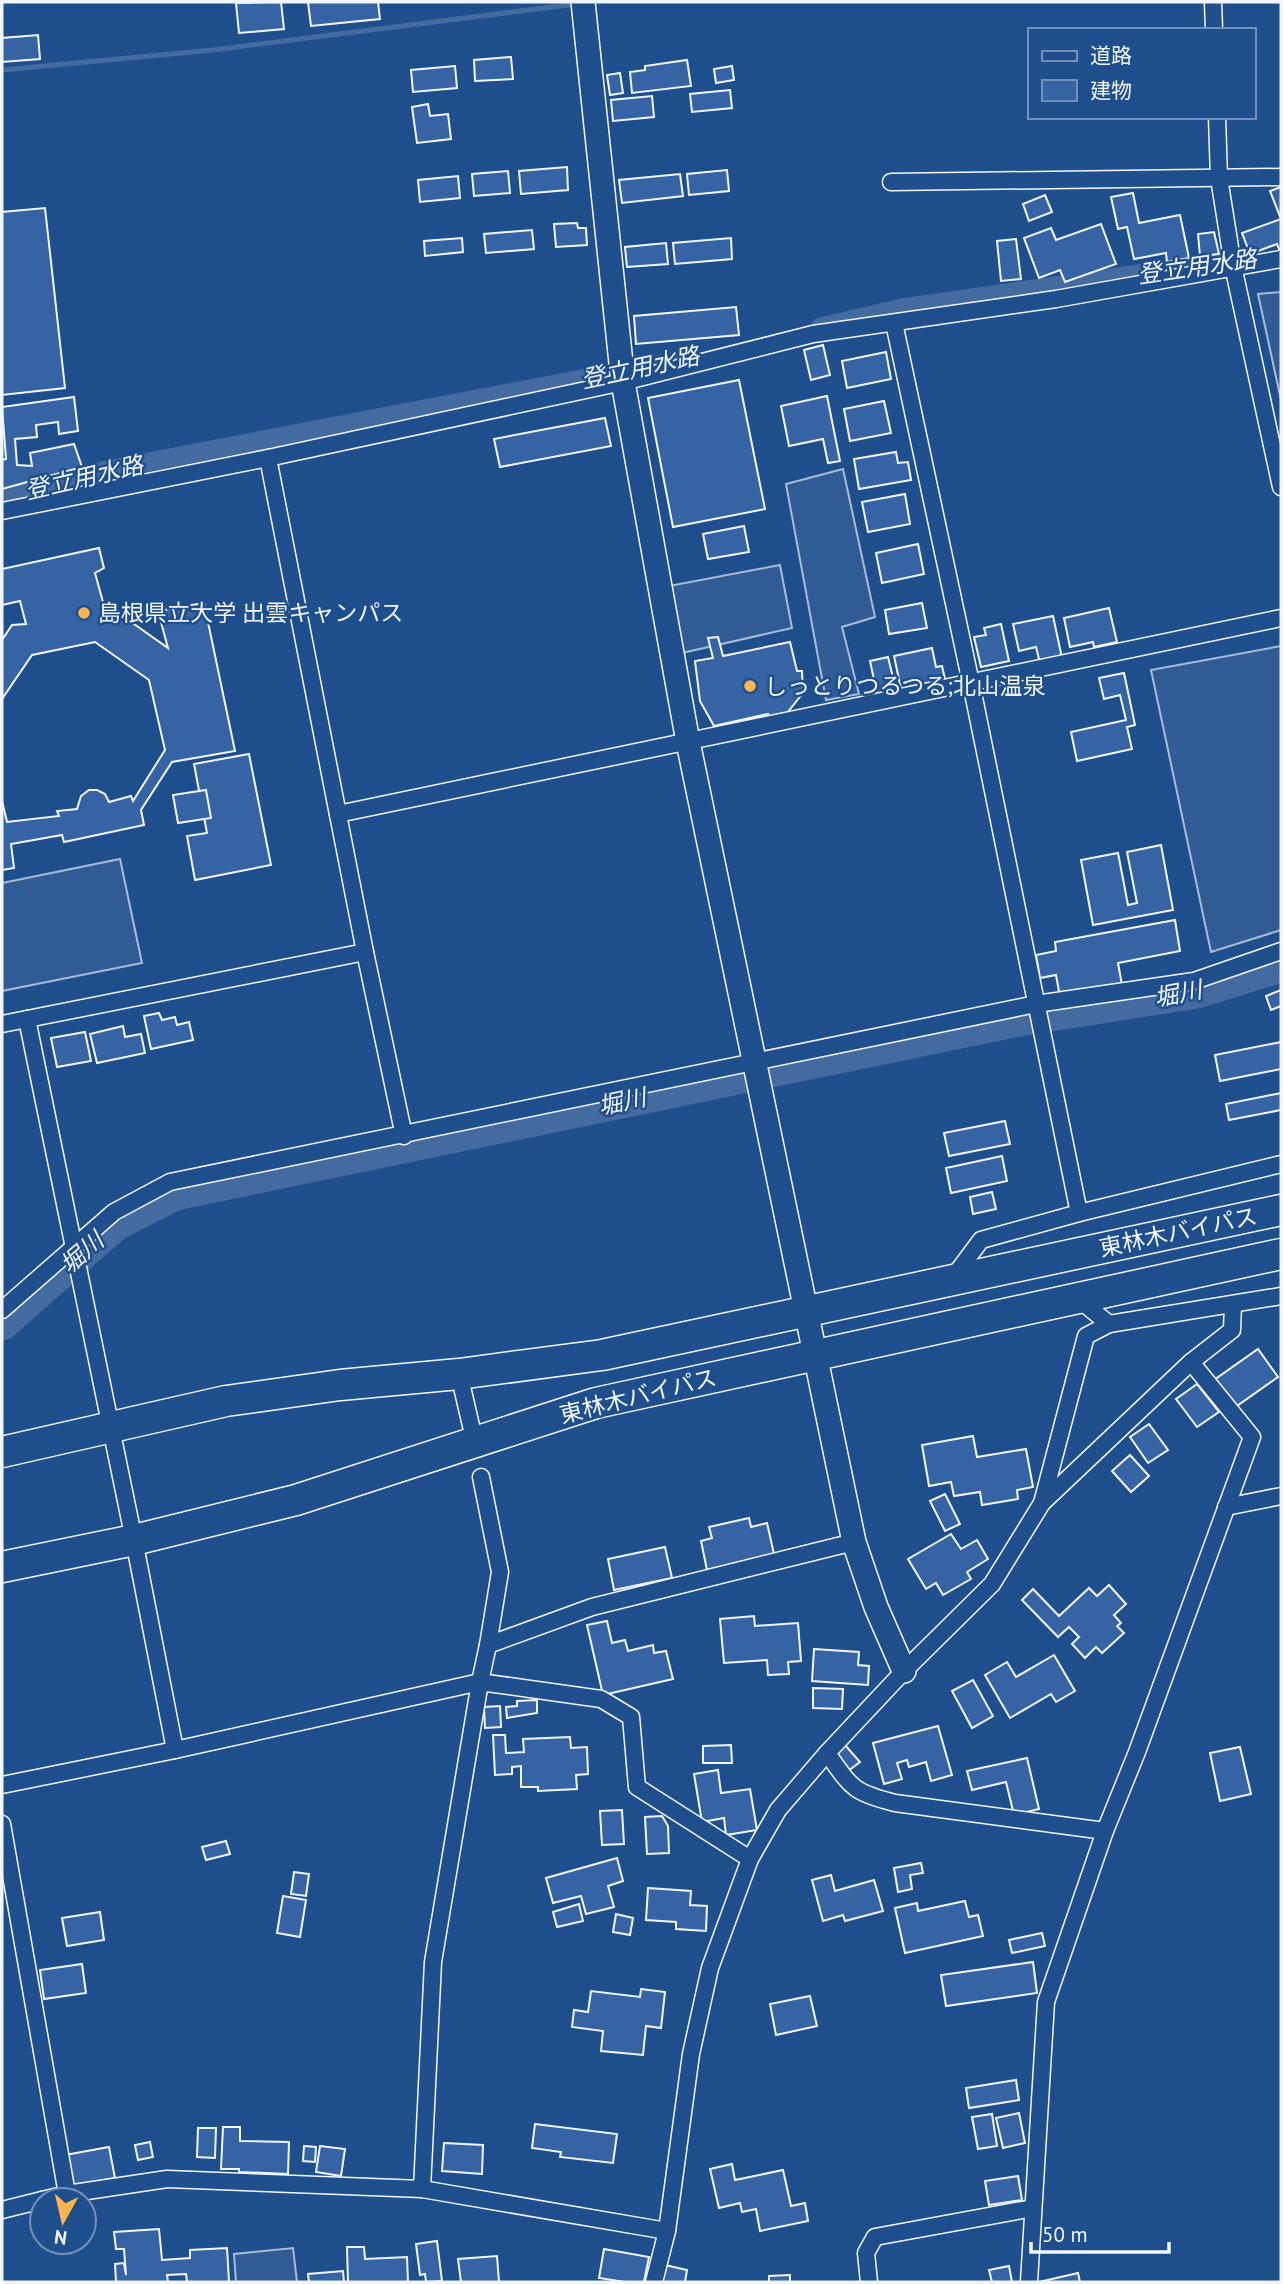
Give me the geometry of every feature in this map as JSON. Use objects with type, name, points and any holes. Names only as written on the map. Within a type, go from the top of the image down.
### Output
[{"type":"highway","name":"東林木バイパス","points":[[2,1452],[226,1401],[602,1355],[806,1314],[1281,1208]]},
{"type":"highway","name":"東林木バイパス","points":[[2,1567],[134,1540],[296,1500],[596,1403],[1281,1254]]},
{"type":"street","points":[[583,2],[623,382],[688,742],[854,1542],[876,1607],[904,1671]]},
{"type":"street","points":[[1213,2],[1214,28]]},
{"type":"street","points":[[1217,119],[1219,178],[1233,266],[1281,487]]},
{"type":"street","points":[[891,182],[1281,177]]},
{"type":"street","points":[[2,511],[268,458],[623,382],[813,334],[1056,299],[1281,259]]},
{"type":"street","points":[[894,323],[971,683],[1079,1213]]},
{"type":"street","points":[[268,458],[404,1136]]},
{"type":"street","points":[[338,814],[1281,618]]},
{"type":"street","points":[[2,1310],[114,1212],[170,1182],[404,1136],[1035,1004],[1194,981],[1281,951]]},
{"type":"street","points":[[2,1024],[365,952]]},
{"type":"street","points":[[27,1019],[175,1750]]},
{"type":"street","points":[[950,1282],[981,1240],[1079,1213],[1281,1164]]},
{"type":"street","points":[[1042,1503],[1086,1336],[1109,1324],[1281,1296]]},
{"type":"street","points":[[1076,1297],[1109,1324]]},
{"type":"street","points":[[654,2282],[667,2231],[691,2054],[710,1968],[750,1859],[778,1810],[904,1671],[992,1584],[1042,1503],[1191,1362],[1232,1330],[1233,1305]]},
{"type":"street","points":[[1029,2282],[1046,2002],[1105,1831],[1252,1437],[1191,1362]]},
{"type":"street","points":[[459,1374],[475,1443]]},
{"type":"street","points":[[422,2189],[433,1962],[500,1572],[481,1477]]},
{"type":"street","points":[[1226,1507],[1281,1496]]},
{"type":"street","points":[[488,1645],[592,1607],[854,1542]]},
{"type":"street","points":[[2,1784],[175,1750],[480,1682],[601,1699],[631,1717],[637,1787],[750,1859]]},
{"type":"street","points":[[827,1753],[849,1784],[863,1795],[895,1803],[1105,1831]]},
{"type":"street","points":[[2,1824],[66,2186]]},
{"type":"street","points":[[98,2189],[167,2179],[422,2189],[667,2231]]},
{"type":"street","points":[[2,2210],[28,2204]]},
{"type":"street","points":[[869,2282],[866,2253],[875,2237],[1033,2208]]},
{"type":"shaded area","points":[[1281,292],[1281,400],[1258,294]]},
{"type":"shaded area","points":[[843,469],[875,617],[842,627],[859,694],[826,700],[786,484]]},
{"type":"shaded area","points":[[780,565],[792,628],[682,653],[669,586]]},
{"type":"shaded area","points":[[1281,646],[1281,930],[1211,952],[1151,670]]},
{"type":"shaded area","points":[[120,859],[142,963],[2,991],[2,883]]},
{"type":"shaded area","points":[[293,2248],[297,2282],[236,2282],[234,2254]]},
{"type":"building","points":[[281,2],[284,29],[239,33],[236,3]]},
{"type":"building","points":[[308,2],[378,2],[380,19],[311,26]]},
{"type":"building","points":[[38,35],[40,59],[2,62],[2,38]]},
{"type":"building","points":[[511,57],[513,79],[475,81],[474,60]]},
{"type":"building","points":[[687,60],[691,86],[632,93],[630,72],[645,70],[645,66]]},
{"type":"building","points":[[455,66],[457,88],[413,92],[411,70]]},
{"type":"building","points":[[732,66],[734,80],[716,83],[714,69]]},
{"type":"building","points":[[620,73],[623,93],[610,95],[607,75]]},
{"type":"building","points":[[730,90],[732,108],[692,112],[690,94]]},
{"type":"building","points":[[652,96],[654,117],[613,121],[611,100]]},
{"type":"building","points":[[428,104],[430,116],[448,114],[451,139],[417,143],[412,107]]},
{"type":"building","points":[[567,167],[568,190],[521,194],[519,171]]},
{"type":"building","points":[[727,170],[729,191],[689,195],[687,174]]},
{"type":"building","points":[[508,171],[510,193],[474,196],[472,174]]},
{"type":"building","points":[[680,174],[683,196],[622,203],[619,180]]},
{"type":"building","points":[[458,176],[460,198],[420,202],[418,180]]},
{"type":"building","points":[[1281,187],[1281,219],[1270,191]]},
{"type":"building","points":[[1133,193],[1139,223],[1180,215],[1189,258],[1167,262],[1166,253],[1134,259],[1127,227],[1118,229],[1111,197]]},
{"type":"building","points":[[1045,195],[1052,212],[1029,221],[1023,204]]},
{"type":"building","points":[[45,208],[65,388],[2,395],[2,212]]},
{"type":"building","points":[[1281,219],[1281,254],[1277,244],[1250,254],[1242,233]]},
{"type":"building","points":[[577,223],[578,228],[586,228],[587,245],[556,247],[554,224]]},
{"type":"building","points":[[1101,224],[1116,264],[1065,282],[1060,270],[1039,278],[1024,238],[1051,228],[1056,240]]},
{"type":"building","points":[[532,230],[534,249],[486,253],[484,234]]},
{"type":"building","points":[[1214,232],[1219,254],[1200,256],[1198,234]]},
{"type":"building","points":[[462,238],[463,252],[425,256],[424,241]]},
{"type":"building","points":[[731,238],[732,259],[675,264],[673,243]]},
{"type":"building","points":[[1016,239],[1021,279],[1001,281],[997,241]]},
{"type":"building","points":[[666,243],[668,264],[627,267],[625,247]]},
{"type":"building","points":[[736,307],[739,335],[636,344],[634,316]]},
{"type":"building","points":[[823,345],[830,375],[811,380],[804,350]]},
{"type":"building","points":[[886,352],[891,379],[847,388],[842,361]]},
{"type":"building","points":[[739,380],[765,509],[673,527],[648,398]]},
{"type":"building","points":[[827,396],[840,461],[828,463],[823,439],[789,446],[781,406]]},
{"type":"building","points":[[74,397],[78,431],[59,434],[58,422],[36,425],[37,437],[15,439],[17,465],[32,466],[30,453],[74,444],[82,467],[2,489],[2,460],[6,459],[2,407]]},
{"type":"building","points":[[884,401],[891,433],[850,441],[844,409]]},
{"type":"building","points":[[605,418],[611,446],[500,467],[494,439]]},
{"type":"building","points":[[896,452],[898,463],[908,462],[911,480],[859,489],[854,459]]},
{"type":"building","points":[[905,494],[910,524],[868,532],[862,502]]},
{"type":"building","points":[[744,526],[749,552],[708,559],[703,534]]},
{"type":"building","points":[[918,544],[924,574],[882,583],[876,553]]},
{"type":"building","points":[[99,548],[104,568],[95,573],[103,602],[168,648],[158,611],[204,603],[235,751],[172,762],[141,810],[144,825],[64,842],[62,835],[11,844],[14,868],[2,870],[2,801],[7,822],[59,816],[57,811],[77,809],[81,796],[89,790],[105,794],[109,802],[131,796],[133,801],[165,750],[149,680],[95,642],[32,655],[2,699],[2,640],[12,625],[26,624],[20,601],[2,605],[2,569]]},
{"type":"building","points":[[922,603],[927,628],[889,634],[885,610]]},
{"type":"building","points":[[1109,608],[1117,642],[1094,647],[1093,642],[1070,647],[1064,618]]},
{"type":"building","points":[[1053,616],[1062,658],[1040,663],[1036,647],[1019,651],[1013,624]]},
{"type":"building","points":[[1001,624],[1009,661],[981,667],[974,637],[986,635],[984,628]]},
{"type":"building","name":"しっとりつるつる;北山温泉","points":[[718,637],[723,656],[790,642],[797,671],[802,671],[803,693],[787,713],[770,720],[768,714],[714,726],[700,701],[695,661],[713,658],[708,638]]},
{"type":"building","points":[[932,648],[936,667],[942,666],[945,679],[901,689],[894,656]]},
{"type":"building","points":[[888,657],[896,690],[877,694],[870,661]]},
{"type":"building","points":[[1124,673],[1135,725],[1127,727],[1132,749],[1077,761],[1071,732],[1126,720],[1120,695],[1104,699],[1099,678]]},
{"type":"building","points":[[249,754],[271,865],[195,880],[187,836],[207,833],[194,764]]},
{"type":"building","points":[[206,790],[211,818],[178,823],[173,795]]},
{"type":"building","points":[[1161,845],[1173,910],[1093,925],[1081,860],[1118,853],[1128,905],[1137,903],[1127,852]]},
{"type":"building","points":[[1175,920],[1180,951],[1118,963],[1122,985],[1060,997],[1056,975],[1040,978],[1036,955],[1056,951],[1055,942]]},
{"type":"building","points":[[1281,990],[1281,1006],[1271,1010],[1266,996]]},
{"type":"building","points":[[159,1013],[162,1020],[175,1017],[177,1025],[189,1022],[193,1040],[151,1049],[144,1016]]},
{"type":"building","points":[[123,1026],[125,1037],[141,1034],[145,1053],[97,1063],[90,1034]]},
{"type":"building","points":[[85,1032],[91,1061],[57,1067],[51,1038]]},
{"type":"building","points":[[1281,1042],[1281,1069],[1220,1081],[1215,1055]]},
{"type":"building","points":[[1281,1093],[1281,1110],[1229,1120],[1226,1104]]},
{"type":"building","points":[[1005,1121],[1010,1144],[949,1156],[944,1133]]},
{"type":"building","points":[[1002,1156],[1007,1181],[951,1193],[946,1168]]},
{"type":"building","points":[[992,1192],[996,1209],[973,1214],[970,1197]]},
{"type":"building","points":[[1258,1349],[1278,1377],[1234,1408],[1214,1380]]},
{"type":"building","points":[[1197,1384],[1219,1412],[1197,1427],[1176,1399]]},
{"type":"building","points":[[1149,1424],[1168,1450],[1148,1463],[1130,1437]]},
{"type":"building","points":[[973,1436],[977,1457],[1026,1449],[1033,1487],[1017,1490],[1018,1499],[982,1505],[980,1492],[954,1496],[951,1482],[929,1486],[922,1445]]},
{"type":"building","points":[[1130,1455],[1149,1476],[1131,1492],[1112,1471]]},
{"type":"building","points":[[945,1494],[960,1524],[945,1531],[930,1501]]},
{"type":"building","points":[[749,1518],[751,1527],[767,1523],[774,1554],[707,1570],[701,1541],[712,1538],[709,1527]]},
{"type":"building","points":[[951,1534],[961,1549],[977,1540],[988,1559],[967,1572],[971,1579],[943,1595],[936,1583],[926,1589],[908,1559]]},
{"type":"building","points":[[665,1547],[672,1578],[614,1590],[608,1559]]},
{"type":"building","points":[[1109,1585],[1126,1604],[1114,1615],[1121,1623],[1117,1626],[1124,1633],[1102,1653],[1096,1647],[1085,1658],[1072,1644],[1079,1637],[1069,1627],[1058,1637],[1022,1600],[1033,1589],[1059,1616],[1089,1588],[1097,1596]]},
{"type":"building","points":[[754,1616],[755,1626],[798,1623],[801,1661],[788,1662],[789,1674],[768,1675],[767,1660],[724,1663],[720,1619]]},
{"type":"building","points":[[607,1621],[612,1643],[625,1640],[628,1651],[653,1645],[654,1653],[666,1651],[673,1679],[603,1695],[587,1625]]},
{"type":"building","points":[[814,1649],[859,1652],[858,1665],[869,1666],[868,1685],[812,1681]]},
{"type":"building","points":[[1054,1655],[1075,1691],[1056,1702],[1051,1694],[1010,1718],[985,1675],[1007,1662],[1016,1677]]},
{"type":"building","points":[[973,1680],[993,1716],[972,1728],[952,1691]]},
{"type":"building","points":[[813,1688],[843,1689],[842,1709],[813,1708]]},
{"type":"building","points":[[537,1700],[537,1713],[507,1718],[506,1707],[517,1706],[517,1701]]},
{"type":"building","points":[[500,1706],[501,1727],[485,1728],[484,1707]]},
{"type":"building","points":[[938,1726],[952,1775],[931,1781],[926,1762],[909,1767],[907,1760],[897,1763],[902,1779],[884,1784],[873,1743]]},
{"type":"building","points":[[493,1735],[505,1735],[506,1753],[524,1752],[523,1739],[570,1737],[571,1748],[587,1747],[588,1774],[576,1775],[577,1789],[538,1791],[538,1787],[521,1787],[521,1766],[512,1767],[512,1774],[495,1775]]},
{"type":"building","points":[[731,1745],[732,1763],[703,1763],[703,1746]]},
{"type":"building","points":[[845,1745],[860,1762],[848,1771],[834,1755]]},
{"type":"building","points":[[1240,1747],[1251,1794],[1220,1801],[1210,1753]]},
{"type":"building","points":[[1027,1758],[1039,1809],[1014,1815],[1006,1782],[972,1790],[967,1771]]},
{"type":"building","points":[[718,1770],[721,1793],[750,1789],[757,1830],[726,1835],[724,1818],[702,1822],[694,1774]]},
{"type":"building","points":[[622,1810],[624,1844],[602,1845],[600,1811]]},
{"type":"building","points":[[662,1816],[668,1826],[669,1853],[647,1854],[645,1817]]},
{"type":"building","points":[[226,1841],[230,1854],[206,1860],[202,1847]]},
{"type":"building","points":[[617,1858],[623,1881],[608,1886],[614,1907],[586,1914],[581,1896],[553,1903],[546,1878]]},
{"type":"building","points":[[921,1863],[923,1873],[910,1875],[912,1889],[898,1892],[894,1868]]},
{"type":"building","points":[[294,1872],[309,1874],[306,1896],[291,1894]]},
{"type":"building","points":[[831,1875],[835,1891],[874,1880],[883,1911],[845,1921],[843,1915],[823,1921],[812,1880]]},
{"type":"building","points":[[648,1888],[691,1891],[690,1905],[707,1906],[706,1931],[676,1929],[676,1922],[646,1920]]},
{"type":"building","points":[[283,1896],[306,1900],[300,1937],[277,1933]]},
{"type":"building","points":[[965,1901],[969,1917],[978,1915],[983,1936],[905,1953],[895,1908],[917,1903],[918,1911]]},
{"type":"building","points":[[579,1904],[583,1921],[557,1927],[553,1912]]},
{"type":"building","points":[[100,1912],[104,1940],[67,1946],[62,1918]]},
{"type":"building","points":[[616,1914],[633,1918],[630,1935],[613,1932]]},
{"type":"building","points":[[1042,1933],[1045,1946],[1012,1953],[1009,1940]]},
{"type":"building","points":[[1033,1962],[1037,1993],[946,2006],[941,1975]]},
{"type":"building","points":[[82,1964],[86,1993],[44,1999],[40,1970]]},
{"type":"building","points":[[641,1989],[665,1992],[661,2028],[646,2026],[643,2055],[601,2051],[603,2031],[572,2027],[574,2010],[588,2012],[591,1991],[640,1997]]},
{"type":"building","points":[[810,1996],[817,2026],[776,2035],[770,2004]]},
{"type":"building","points":[[1016,2080],[1019,2100],[969,2108],[966,2088]]},
{"type":"building","points":[[1019,2113],[1025,2143],[1003,2148],[996,2118]]},
{"type":"building","points":[[992,2114],[997,2146],[978,2149],[972,2117]]},
{"type":"building","points":[[535,2124],[617,2134],[613,2163],[560,2157],[561,2152],[532,2148]]},
{"type":"building","points":[[223,2127],[240,2127],[240,2141],[289,2142],[288,2174],[221,2169]]},
{"type":"building","points":[[198,2128],[216,2128],[215,2158],[197,2157]]},
{"type":"building","points":[[150,2142],[153,2157],[138,2160],[135,2145]]},
{"type":"building","points":[[444,2143],[483,2145],[482,2174],[442,2171]]},
{"type":"building","points":[[304,2146],[316,2147],[315,2162],[303,2161]]},
{"type":"building","points":[[320,2146],[345,2149],[341,2176],[316,2172]]},
{"type":"building","points":[[109,2147],[115,2178],[71,2186],[65,2155]]},
{"type":"building","points":[[732,2164],[735,2180],[783,2170],[791,2206],[805,2203],[808,2221],[760,2231],[756,2209],[742,2212],[740,2203],[719,2208],[710,2169]]},
{"type":"building","points":[[1018,2176],[1022,2200],[989,2205],[985,2181]]},
{"type":"building","points":[[159,2229],[162,2260],[190,2258],[190,2250],[227,2248],[229,2282],[187,2282],[186,2274],[167,2275],[168,2282],[116,2282],[115,2264],[124,2263],[126,2275],[124,2249],[116,2249],[114,2232]]},
{"type":"building","points":[[437,2241],[442,2281],[426,2282],[425,2274],[420,2275],[416,2244]]},
{"type":"building","points":[[347,2247],[364,2247],[365,2259],[407,2257],[408,2282],[348,2282]]},
{"type":"building","points":[[604,2249],[649,2257],[644,2282],[599,2278]]},
{"type":"building","points":[[497,2256],[499,2282],[461,2282],[458,2259]]},
{"type":"building","points":[[665,2265],[687,2270],[685,2282],[661,2282]]},
{"type":"building","points":[[1009,2266],[1012,2282],[992,2282],[989,2270]]},
{"type":"building","points":[[343,2271],[344,2282],[309,2282],[308,2274]]},
{"type":"building","points":[[1078,2273],[1080,2282],[1039,2282]]},
{"type":"building","points":[[790,2275],[790,2282],[769,2282],[769,2276]]},
{"type":"waterway","points":[[2,70],[213,50],[576,4]]},
{"type":"waterway","name":"登立用水路","points":[[821,327],[902,308],[1248,258]]},
{"type":"waterway","name":"登立用水路","points":[[2,498],[91,473],[676,361]]},
{"type":"waterway","name":"堀川","points":[[2,1324],[116,1224],[175,1194],[1019,1020],[1197,992],[1281,966]]},
{"type":"place","name":"島根県立大学 出雲キャンパス","points":[[84,613]]},
{"type":"place","name":"しっとりつるつる;北山温泉","points":[[750,686]]}]
